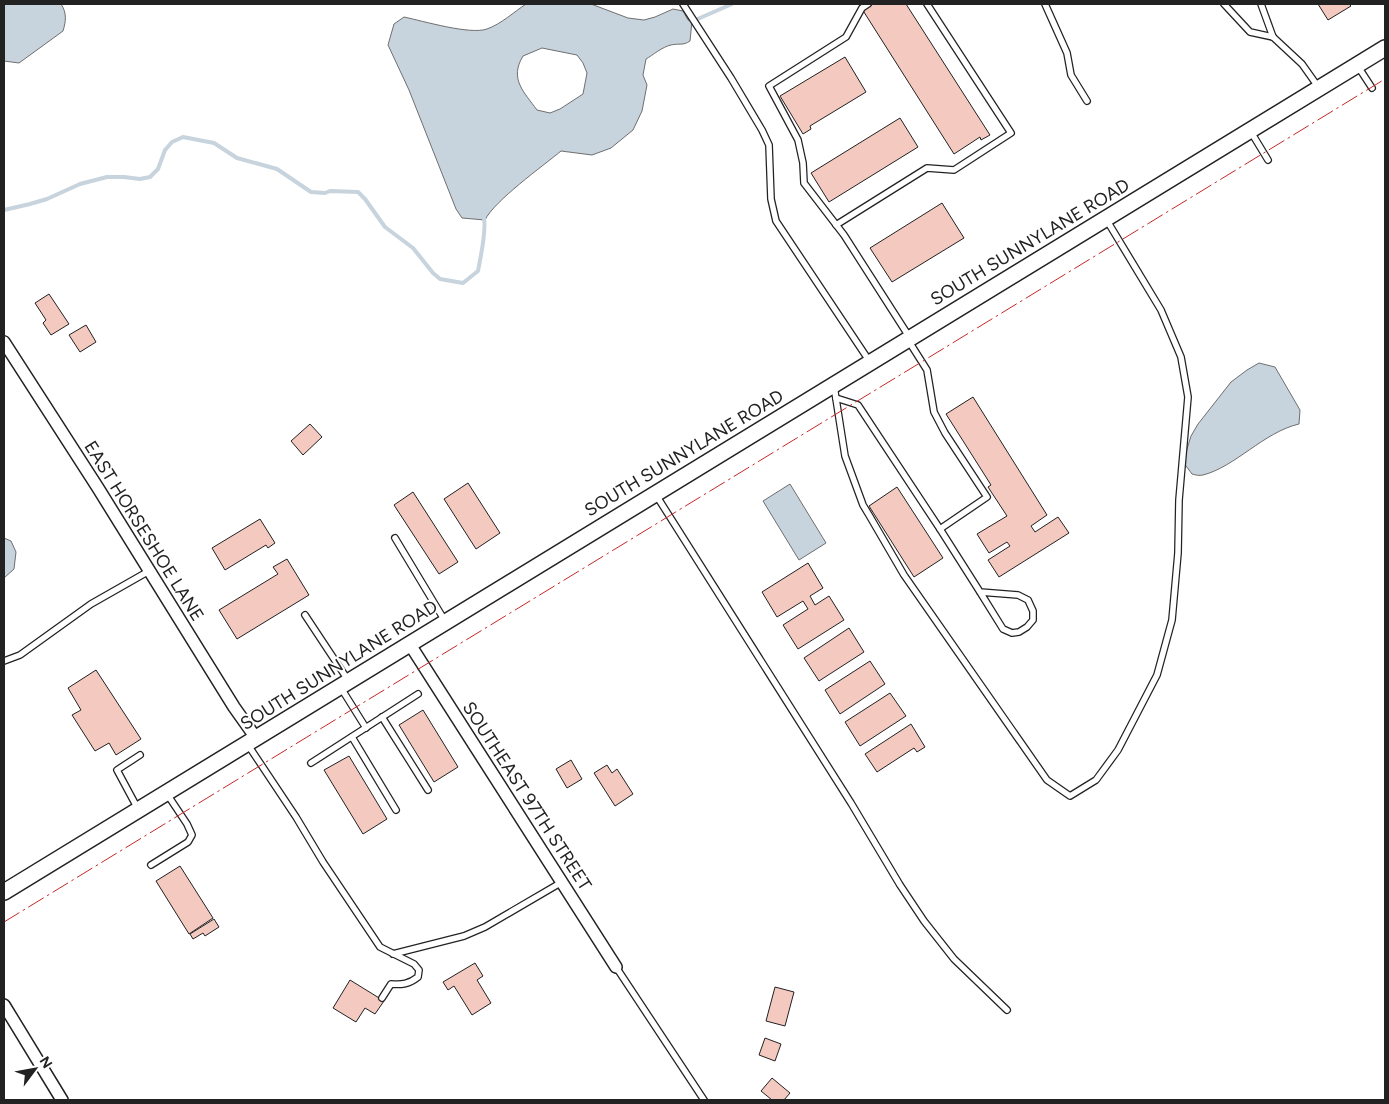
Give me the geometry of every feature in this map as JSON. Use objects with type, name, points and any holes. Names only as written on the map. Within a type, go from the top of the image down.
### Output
[{"type":"street","name":"SOUTH SUNNYLANE ROAD","points":[[4,892],[655,493],[834,391],[870,362],[1385,48]]},
{"type":"street","name":"EAST HORSESHOE LANE","points":[[4,342],[150,571],[234,707],[251,740]]},
{"type":"street","name":"SOUTHEAST 97TH STREET","points":[[409,643],[616,967]]},
{"type":"street","points":[[4,1005],[62,1100]]},
{"type":"lane","points":[[683,4],[732,78],[769,145],[771,199],[776,221],[870,362]]},
{"type":"lane","points":[[868,4],[862,8],[846,36],[769,86],[798,140],[803,163],[804,183],[836,225],[909,338],[927,370],[934,412],[945,433],[988,497],[940,529]]},
{"type":"lane","points":[[836,225],[927,168],[954,170],[1011,133],[927,4]]},
{"type":"lane","points":[[1045,4],[1067,53],[1071,75],[1087,101]]},
{"type":"lane","points":[[1224,4],[1250,32],[1273,36]]},
{"type":"lane","points":[[1261,4],[1273,36],[1302,64],[1319,88]]},
{"type":"lane","points":[[1357,65],[1372,88]]},
{"type":"lane","points":[[1250,130],[1268,160]]},
{"type":"lane","points":[[834,391],[845,456],[863,505],[904,575],[1046,780],[1070,796],[1096,780],[1118,750],[1157,675],[1172,620],[1178,553],[1179,500],[1188,397],[1182,357],[1161,310],[1105,218]]},
{"type":"lane","points":[[834,391],[858,405],[1003,629],[1012,634],[1019,632],[1033,620],[1033,610],[1028,600],[1018,595],[980,592]]},
{"type":"lane","points":[[655,493],[924,921],[954,959],[1006,1010]]},
{"type":"lane","points":[[395,538],[445,621]]},
{"type":"lane","points":[[4,661],[20,655],[91,604],[150,571]]},
{"type":"lane","points":[[305,615],[344,683],[366,728]]},
{"type":"lane","points":[[311,763],[418,694]]},
{"type":"lane","points":[[382,717],[428,790]]},
{"type":"lane","points":[[352,736],[396,810]]},
{"type":"lane","points":[[251,740],[323,862],[380,947],[414,964],[419,970],[418,977],[411,982],[402,985],[391,984],[382,998]]},
{"type":"lane","points":[[138,809],[117,770],[140,756]]},
{"type":"lane","points":[[151,865],[188,842],[192,835],[188,824],[166,792]]},
{"type":"lane","points":[[394,954],[464,936],[485,927],[562,882]]},
{"type":"lane","points":[[616,967],[704,1100]]},
{"type":"shaded area","points":[[4,4],[61,4],[65,17],[63,31],[19,63],[4,61]]},
{"type":"shaded area","points":[[526,4],[591,4],[628,18],[644,20],[673,9],[683,11],[688,20],[692,21],[690,41],[668,46],[646,59],[643,75],[647,85],[642,111],[633,130],[611,148],[592,155],[561,151],[498,203],[485,220],[462,218],[456,209],[409,90],[388,45],[394,24],[404,17],[458,29],[487,29],[507,18]],"holes":[[[542,48],[577,55],[587,73],[583,94],[560,109],[550,113],[537,110],[523,91],[518,78],[517,72],[523,56]]]},
{"type":"shaded area","points":[[1259,363],[1275,367],[1300,410],[1299,424],[1274,434],[1215,471],[1202,475],[1192,474],[1183,462],[1191,436],[1198,424],[1231,382]]},
{"type":"shaded area","points":[[790,484],[826,543],[799,560],[763,501]]},
{"type":"shaded area","points":[[4,538],[11,541],[16,552],[14,569],[4,578]]},
{"type":"building","points":[[871,4],[906,4],[990,135],[981,140],[980,137],[954,154],[862,9]]},
{"type":"building","points":[[1318,4],[1349,4],[1351,6],[1328,20]]},
{"type":"building","points":[[845,57],[866,92],[810,126],[811,129],[803,134],[780,96]]},
{"type":"building","points":[[900,118],[918,147],[829,202],[811,173]]},
{"type":"building","points":[[942,203],[964,238],[892,282],[870,248]]},
{"type":"building","points":[[49,294],[69,324],[51,335],[43,323],[46,320],[35,303]]},
{"type":"building","points":[[86,325],[96,342],[80,352],[69,335]]},
{"type":"building","points":[[973,397],[1047,515],[1031,526],[1035,532],[1058,517],[1069,533],[999,577],[988,560],[1010,546],[1007,542],[989,553],[977,534],[1007,516],[988,487],[991,485],[946,414]]},
{"type":"building","points":[[310,424],[322,437],[303,455],[291,441]]},
{"type":"building","points":[[468,483],[500,533],[476,549],[444,499]]},
{"type":"building","points":[[897,487],[943,558],[914,577],[869,506]]},
{"type":"building","points":[[413,492],[458,562],[439,574],[394,505]]},
{"type":"building","points":[[260,519],[275,543],[268,548],[266,545],[225,570],[212,548]]},
{"type":"building","points":[[287,559],[309,595],[237,639],[219,610],[278,574],[273,567]]},
{"type":"building","points":[[808,563],[823,588],[810,596],[815,605],[829,596],[844,620],[798,649],[783,625],[808,609],[803,601],[777,617],[762,592]]},
{"type":"building","points":[[849,628],[864,652],[819,681],[804,658]]},
{"type":"building","points":[[870,661],[885,684],[840,714],[825,690]]},
{"type":"building","points":[[96,670],[141,739],[116,755],[109,743],[95,751],[72,715],[81,710],[68,688]]},
{"type":"building","points":[[890,693],[906,716],[860,746],[845,722]]},
{"type":"building","points":[[423,710],[458,767],[434,782],[399,725]]},
{"type":"building","points":[[911,724],[925,747],[917,752],[914,748],[877,772],[865,754]]},
{"type":"building","points":[[349,756],[387,819],[363,834],[324,770]]},
{"type":"building","points":[[571,760],[582,779],[567,788],[556,769]]},
{"type":"building","points":[[607,765],[612,773],[617,769],[633,794],[615,806],[594,773]]},
{"type":"building","points":[[180,866],[213,918],[189,934],[156,881]]},
{"type":"building","points":[[214,919],[219,927],[205,936],[203,933],[193,939],[190,934]]},
{"type":"building","points":[[475,963],[483,976],[477,980],[491,1003],[472,1015],[454,986],[448,990],[443,982]]},
{"type":"building","points":[[350,980],[384,1001],[375,1014],[365,1008],[356,1022],[333,1008]]},
{"type":"building","points":[[775,987],[794,992],[785,1026],[766,1021]]},
{"type":"building","points":[[765,1038],[781,1044],[775,1061],[759,1055]]},
{"type":"building","points":[[772,1078],[790,1093],[784,1100],[772,1100],[761,1091]]},
{"type":"waterway","points":[[693,21],[732,4]]},
{"type":"waterway","points":[[4,210],[47,199],[80,184],[107,177],[140,179],[150,177],[158,169],[165,150],[172,142],[183,137],[214,143],[237,158],[277,169],[311,192],[358,192],[385,227],[413,248],[440,279],[463,283],[478,271],[485,226],[483,215]]},
{"type":"power","points":[[4,922],[1385,79]]}]
